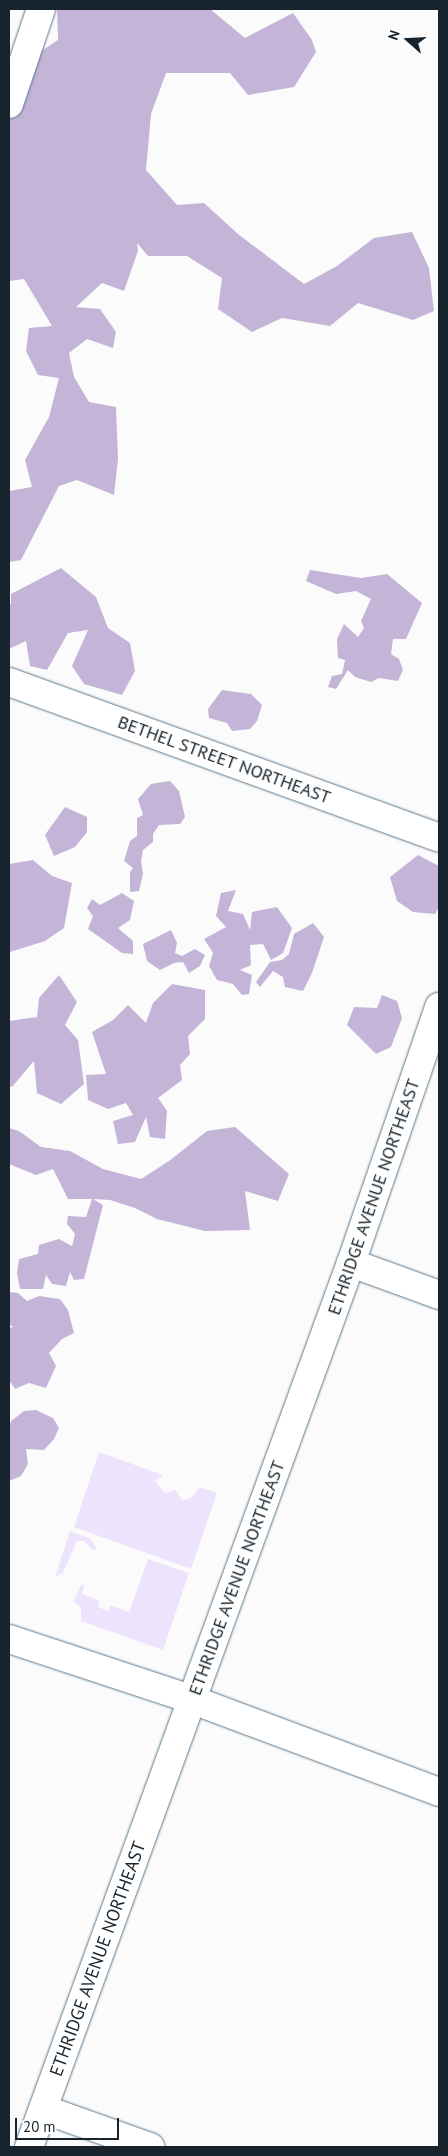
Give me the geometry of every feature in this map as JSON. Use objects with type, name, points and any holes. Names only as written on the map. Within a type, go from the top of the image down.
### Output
[{"type":"street","points":[[9,104],[41,9]]},
{"type":"street","name":"BETHEL STREET NORTHEAST","points":[[9,682],[439,838]]},
{"type":"street","name":"ETHRIDGE AVENUE NORTHEAST","points":[[30,2147],[351,1263],[439,1007]]},
{"type":"street","points":[[351,1263],[439,1295]]},
{"type":"street","points":[[9,1639],[193,1700],[439,1792]]},
{"type":"street","points":[[43,2109],[150,2147]]},
{"type":"shaded area","points":[[57,9],[210,9],[245,38],[293,13],[312,40],[316,52],[294,87],[248,95],[230,73],[166,73],[151,114],[146,170],[177,205],[204,203],[238,234],[304,284],[337,266],[374,238],[412,232],[429,268],[434,311],[413,320],[358,303],[330,326],[282,318],[252,332],[218,309],[222,278],[187,256],[148,256],[137,243],[138,251],[124,291],[102,283],[76,307],[100,309],[116,332],[113,348],[87,339],[69,353],[74,377],[89,402],[116,407],[118,459],[114,495],[77,480],[59,486],[21,560],[9,562],[9,491],[32,487],[25,460],[49,417],[59,378],[38,375],[26,351],[29,328],[52,326],[24,279],[9,281],[9,72],[58,40]]},
{"type":"shaded area","points":[[61,568],[96,597],[108,628],[130,643],[135,671],[122,695],[84,684],[72,666],[88,630],[68,633],[47,670],[30,666],[26,641],[9,649],[9,604],[11,604],[11,594]]},
{"type":"shaded area","points":[[310,570],[361,578],[387,574],[422,603],[406,639],[393,639],[391,654],[399,659],[403,670],[398,681],[379,678],[371,682],[355,677],[348,670],[336,689],[328,687],[332,676],[342,674],[345,660],[338,658],[337,639],[344,624],[358,637],[364,628],[361,621],[371,599],[356,591],[336,594],[306,581]]},
{"type":"shaded area","points":[[222,690],[251,694],[262,705],[257,721],[250,729],[232,731],[227,723],[209,718],[208,709]]},
{"type":"shaded area","points":[[170,781],[179,791],[185,817],[180,824],[159,825],[153,834],[153,842],[143,850],[141,861],[143,874],[139,891],[130,892],[130,872],[133,868],[124,861],[130,841],[137,836],[137,818],[143,815],[138,799],[151,784]]},
{"type":"shaded area","points":[[65,807],[87,817],[87,832],[75,847],[54,856],[45,835]]},
{"type":"shaded area","points":[[418,855],[439,866],[439,907],[435,914],[413,912],[397,901],[390,877]]},
{"type":"shaded area","points":[[33,860],[52,876],[72,883],[64,928],[45,941],[10,952],[9,864]]},
{"type":"shaded area","points":[[236,890],[228,911],[243,914],[250,930],[252,912],[277,907],[292,928],[283,953],[271,960],[263,944],[250,945],[251,965],[240,970],[252,975],[249,994],[242,995],[233,984],[217,980],[209,966],[213,953],[204,939],[226,927],[216,916],[221,893]]},
{"type":"shaded area","points":[[122,893],[134,901],[130,920],[118,928],[133,941],[133,954],[122,953],[88,929],[93,916],[87,908],[92,899],[100,905]]},
{"type":"shaded area","points":[[313,923],[324,937],[312,973],[303,991],[285,987],[283,977],[273,971],[260,987],[256,982],[270,962],[282,960],[289,954],[294,934]]},
{"type":"shaded area","points":[[171,930],[177,943],[175,953],[182,956],[195,949],[205,955],[200,966],[189,973],[183,962],[174,963],[160,970],[147,961],[143,944]]},
{"type":"shaded area","points":[[59,975],[77,1002],[65,1025],[78,1040],[84,1084],[61,1104],[37,1093],[34,1061],[12,1087],[9,1086],[9,1021],[37,1017],[39,998]]},
{"type":"shaded area","points":[[172,984],[205,990],[205,1019],[188,1036],[190,1054],[180,1065],[182,1080],[158,1098],[167,1111],[165,1139],[150,1137],[146,1117],[135,1142],[118,1144],[113,1121],[133,1115],[126,1103],[108,1109],[88,1100],[86,1075],[106,1074],[92,1032],[113,1020],[128,1005],[146,1023],[153,1003]]},
{"type":"shaded area","points":[[382,995],[397,1001],[402,1018],[391,1047],[376,1054],[347,1025],[354,1007],[377,1008]]},
{"type":"shaded area","points":[[235,1127],[289,1174],[278,1201],[245,1191],[250,1230],[205,1231],[157,1219],[135,1208],[110,1200],[93,1199],[103,1205],[84,1279],[74,1280],[70,1272],[66,1286],[52,1284],[46,1275],[43,1289],[20,1289],[17,1273],[19,1259],[38,1254],[39,1245],[59,1239],[72,1246],[75,1234],[67,1224],[68,1216],[86,1217],[92,1199],[68,1199],[53,1169],[36,1175],[9,1164],[9,1128],[19,1131],[41,1147],[70,1151],[103,1169],[141,1179],[169,1161],[207,1131]]},
{"type":"shaded area","points":[[9,1292],[18,1293],[27,1301],[39,1296],[60,1299],[68,1310],[74,1333],[62,1339],[49,1353],[56,1366],[46,1388],[29,1383],[15,1389],[9,1380],[9,1328],[13,1327],[9,1324]]},
{"type":"shaded area","points":[[36,1410],[53,1418],[59,1428],[54,1439],[44,1450],[26,1449],[28,1464],[21,1476],[9,1481],[9,1429],[11,1421],[24,1411]]},
{"type":"shaded area","points":[[99,1452],[163,1475],[155,1481],[165,1493],[175,1490],[183,1500],[191,1498],[200,1487],[217,1493],[191,1569],[74,1527]]},
{"type":"shaded area","points":[[70,1531],[91,1539],[97,1549],[93,1551],[84,1541],[77,1541],[63,1573],[55,1577]]},
{"type":"shaded area","points":[[148,1559],[189,1573],[163,1650],[81,1621],[81,1608],[73,1601],[82,1584],[84,1586],[82,1594],[100,1601],[98,1607],[108,1611],[110,1605],[129,1612]]}]
